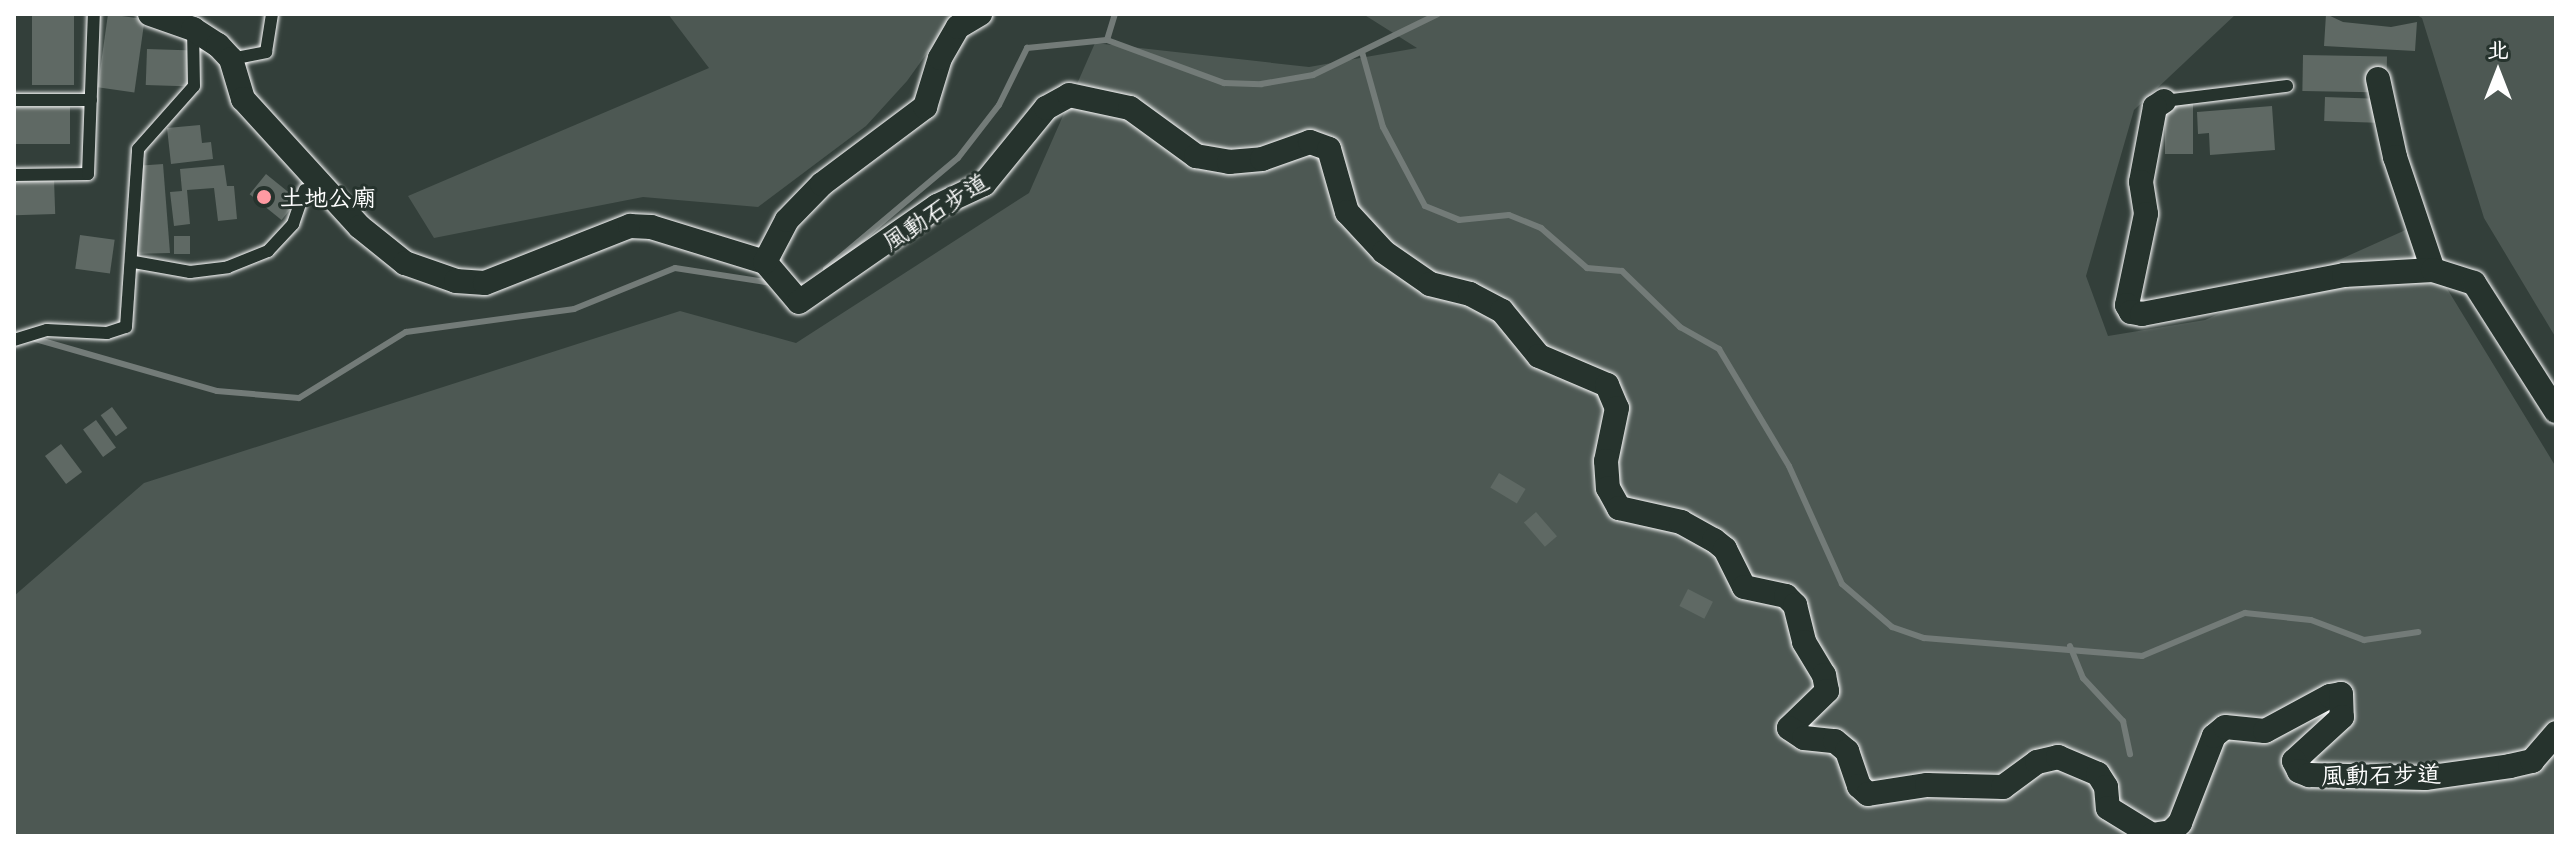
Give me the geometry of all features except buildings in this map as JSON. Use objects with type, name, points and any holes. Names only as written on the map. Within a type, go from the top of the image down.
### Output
[{"type":"street","points":[[150,14],[193,29],[231,59],[243,99],[360,227],[405,263],[456,281],[485,283],[630,226],[651,227],[765,262],[787,220],[822,184],[925,107],[940,58],[958,27],[980,14]]},
{"type":"street","points":[[2378,79],[2395,157],[2433,270]]},
{"type":"street","name":"風動石步道","points":[[765,262],[799,302],[937,206],[984,184],[1046,108],[1069,95],[1130,108],[1196,156],[1229,162],[1262,159],[1310,142],[1329,149],[1347,212],[1384,252],[1430,284],[1470,294],[1502,311],[1539,356],[1607,385],[1617,408],[1606,461],[1608,488],[1619,508],[1681,522],[1714,540],[1725,549],[1744,587],[1786,596],[1795,605],[1804,642],[1824,675],[1827,691],[1789,728],[1804,738],[1835,741],[1847,751],[1868,794],[1927,785],[2003,787],[2037,762],[2058,757],[2098,774],[2108,808],[2152,835],[2171,832],[2180,823],[2214,736],[2225,727],[2265,731],[2330,696],[2341,694],[2342,717],[2294,761],[2299,771],[2309,775],[2425,778],[2510,766],[2532,761],[2556,733]]},
{"type":"street","points":[[2164,101],[2155,107],[2141,182],[2146,214],[2127,305],[2131,312],[2142,314],[2344,275],[2433,270],[2474,283],[2556,411]]},
{"type":"lane","points":[[14,175],[88,174],[94,14]]},
{"type":"lane","points":[[231,59],[266,52],[272,14]]},
{"type":"lane","points":[[14,340],[47,330],[107,333],[126,327],[134,262],[138,149],[194,86],[193,29]]},
{"type":"lane","points":[[2164,101],[2287,86]]},
{"type":"lane","points":[[14,100],[91,100]]},
{"type":"lane","points":[[134,262],[190,272],[228,267],[268,251],[293,224],[305,190]]},
{"type":"shaded area","points":[[668,14],[955,14],[907,81],[866,126],[758,207],[643,197],[434,238],[408,196],[709,68]]},
{"type":"shaded area","points":[[1363,14],[2236,14],[2134,110],[2086,276],[2108,336],[2205,320],[2410,228],[2556,467],[2556,836],[14,836],[14,596],[144,483],[680,311],[796,343],[1029,193],[1095,43],[1309,67],[1417,48]]},
{"type":"shaded area","points":[[2415,14],[2556,14],[2556,338],[2484,218],[2422,18]]},
{"type":"waterway","points":[[1107,40],[1115,14]]},
{"type":"waterway","points":[[826,269],[958,158],[999,105],[1027,48],[1107,40],[1224,83],[1261,84],[1313,75],[1438,14]]},
{"type":"waterway","points":[[1362,52],[1383,127],[1425,206],[1459,220],[1509,215],[1541,228],[1587,268],[1622,271],[1680,327],[1719,349],[1789,466],[1842,584],[1892,627],[1924,638],[2142,656],[2245,613],[2311,620],[2364,640],[2418,632]]},
{"type":"waterway","points":[[32,338],[217,391],[299,398],[406,332],[574,309],[675,268],[772,283]]},
{"type":"waterway","points":[[2070,646],[2083,678],[2123,721],[2130,754]]},
{"type":"place","name":"土地公廟","points":[[264,197]]}]
